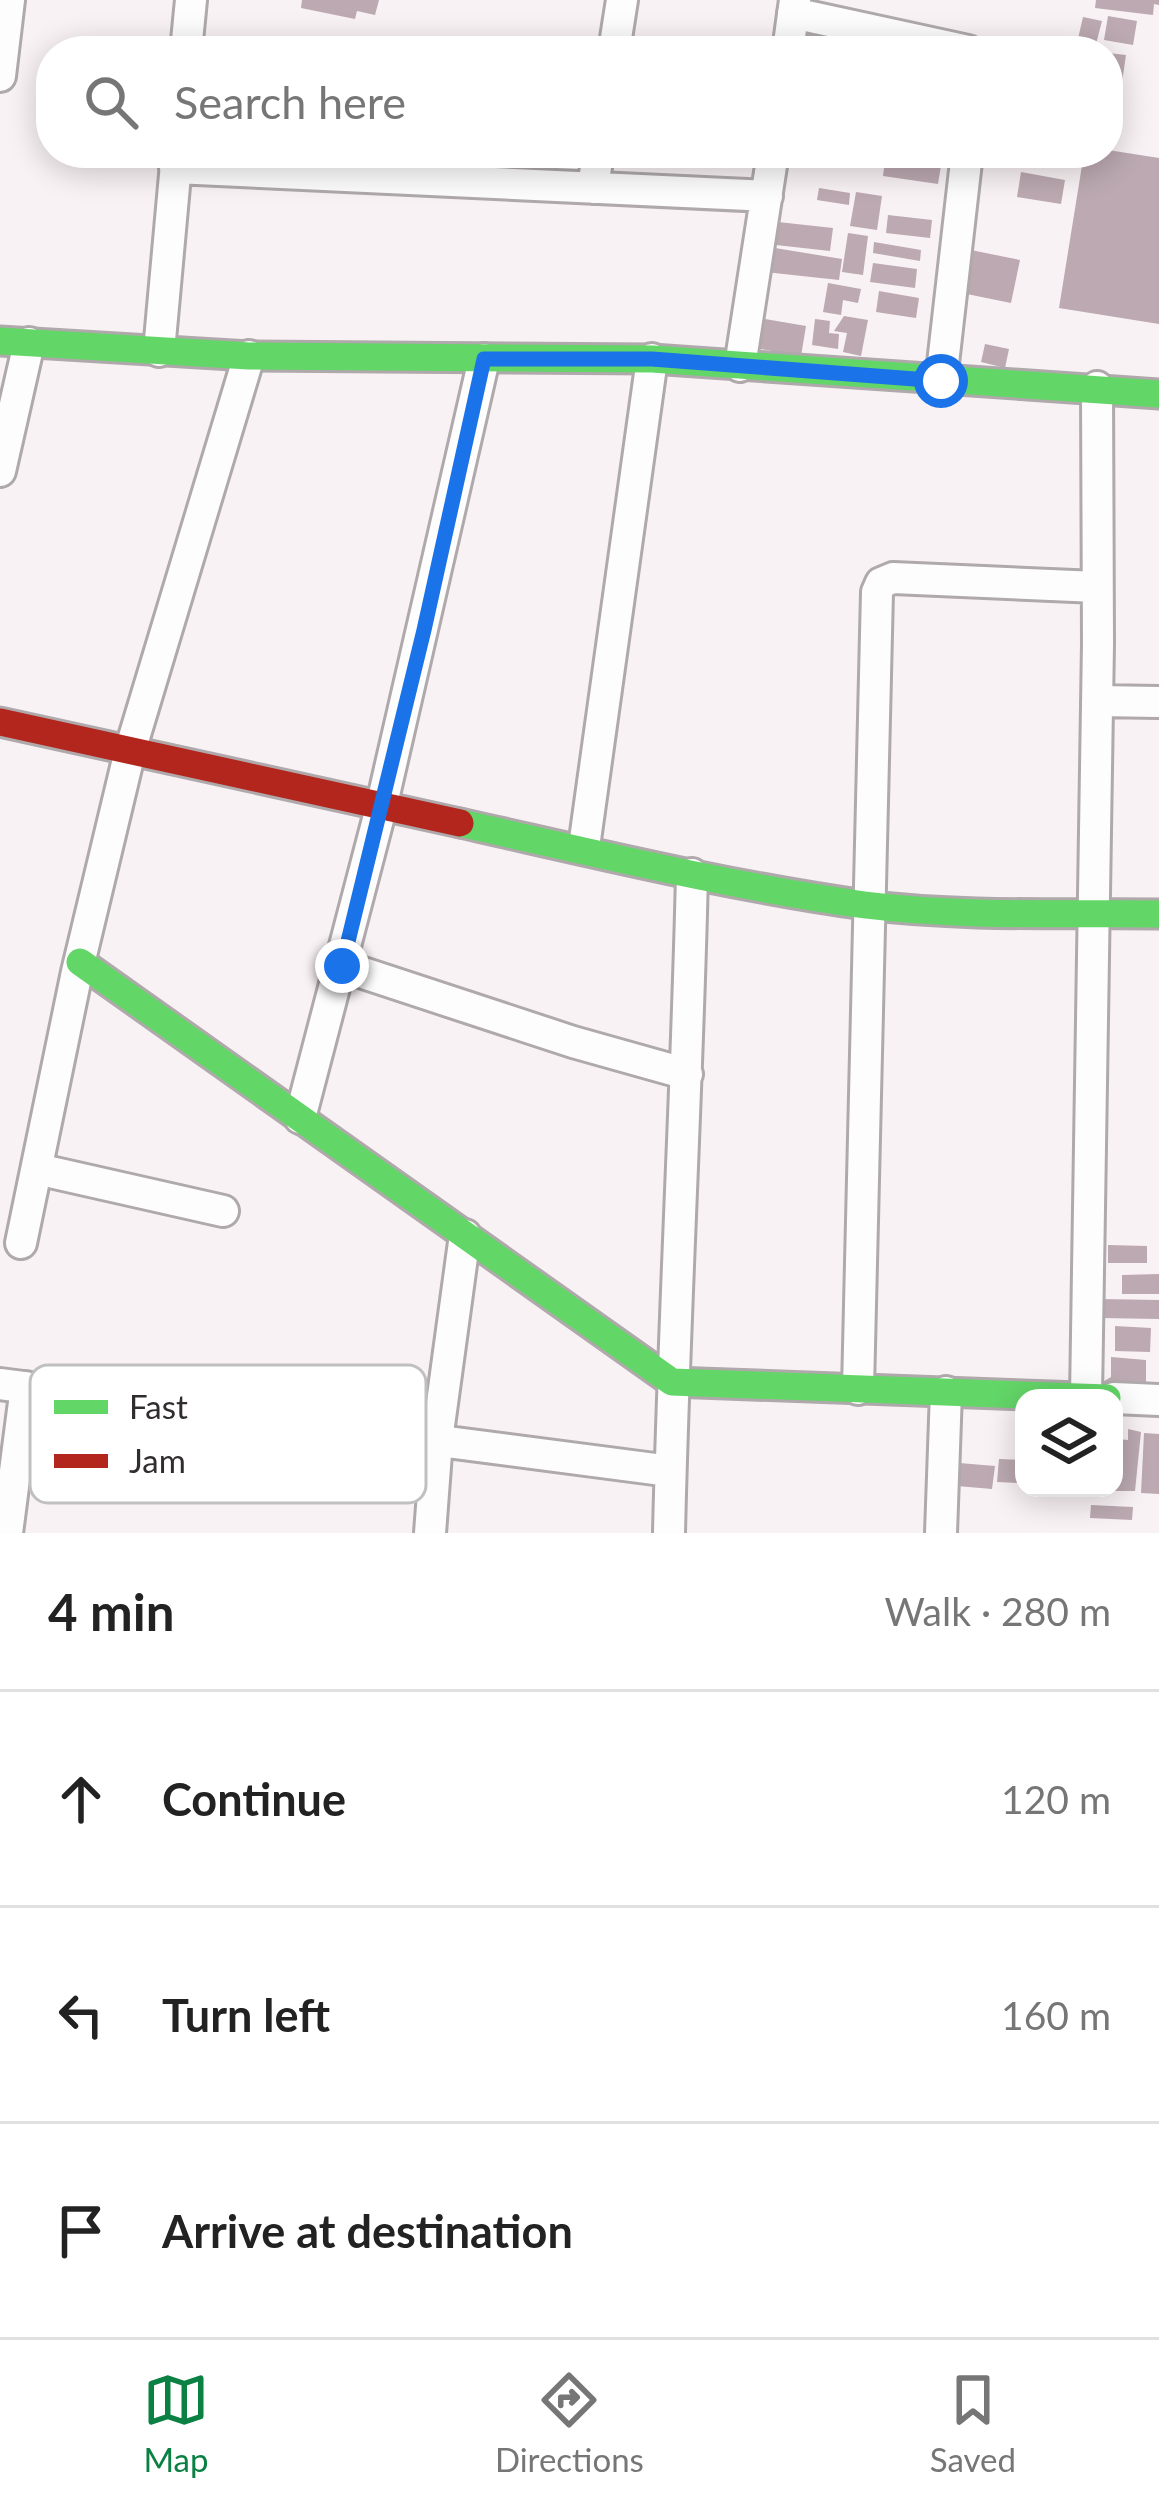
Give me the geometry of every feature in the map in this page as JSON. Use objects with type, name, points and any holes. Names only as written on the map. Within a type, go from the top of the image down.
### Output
[{"type":"street","points":[[0,76],[9,0]]},
{"type":"street","points":[[187,36],[190,0]]},
{"type":"street","points":[[616,36],[622,0]]},
{"type":"street","points":[[790,36],[794,6],[910,36]]},
{"type":"street","points":[[159,351],[175,168]]},
{"type":"street","points":[[295,168],[767,196]]},
{"type":"street","points":[[593,188],[596,168]]},
{"type":"street","points":[[740,366],[771,168]]},
{"type":"street","points":[[941,381],[965,168]]},
{"type":"street","points":[[0,470],[15,342],[249,356],[652,359],[1159,394]]},
{"type":"street","points":[[21,1243],[130,751],[249,356]]},
{"type":"street","points":[[300,1118],[381,808],[484,359]]},
{"type":"street","points":[[584,847],[652,359]]},
{"type":"street","points":[[1086,1389],[1097,387]]},
{"type":"street","points":[[858,1389],[877,592],[880,583],[893,578],[1097,587]]},
{"type":"street","points":[[1097,701],[1159,702]]},
{"type":"street","points":[[0,722],[692,874],[868,905],[1159,914]]},
{"type":"street","points":[[669,1533],[692,874]]},
{"type":"street","points":[[80,962],[672,1382],[1015,1394]]},
{"type":"street","points":[[342,966],[687,1074]]},
{"type":"street","points":[[37,1169],[223,1210]]},
{"type":"street","points":[[430,1533],[437,1440],[465,1235]]},
{"type":"street","points":[[7,1533],[13,1386]]},
{"type":"street","points":[[941,1533],[946,1392]]},
{"type":"street","points":[[1123,1398],[1159,1400]]},
{"type":"street","points":[[426,1439],[670,1471]]},
{"type":"building","points":[[302,0],[379,0],[375,15],[357,11],[355,19],[301,8]]},
{"type":"building","points":[[1096,0],[1159,0],[1159,5],[1154,4],[1153,15],[1095,8]]},
{"type":"building","points":[[1108,16],[1137,21],[1133,45],[1123,43],[1123,36],[1105,36]]},
{"type":"building","points":[[1083,17],[1102,21],[1098,36],[1079,36]]},
{"type":"building","points":[[810,27],[837,36],[807,36]]},
{"type":"building","points":[[1123,152],[1159,158],[1159,324],[1059,308],[1082,168],[1123,168]]},
{"type":"building","points":[[884,168],[941,168],[938,184],[883,176]]},
{"type":"building","points":[[1021,172],[1065,180],[1061,204],[1017,197]]},
{"type":"building","points":[[819,188],[850,193],[849,205],[817,200]]},
{"type":"building","points":[[856,192],[882,196],[877,230],[850,226]]},
{"type":"building","points":[[888,215],[932,220],[930,238],[886,233]]},
{"type":"building","points":[[778,222],[833,228],[830,251],[776,245]]},
{"type":"building","points":[[848,233],[868,236],[863,275],[842,272]]},
{"type":"building","points":[[874,242],[921,250],[920,261],[873,253]]},
{"type":"building","points":[[769,247],[842,259],[839,280],[765,272]]},
{"type":"building","points":[[966,249],[1020,260],[1011,303],[957,292]]},
{"type":"building","points":[[873,263],[917,269],[915,288],[870,282]]},
{"type":"building","points":[[828,283],[861,289],[858,303],[843,300],[841,315],[823,312]]},
{"type":"building","points":[[879,291],[919,298],[916,318],[876,312]]},
{"type":"building","points":[[844,316],[868,320],[861,356],[843,352],[847,333],[834,331]]},
{"type":"building","points":[[765,319],[806,326],[801,356],[760,349]]},
{"type":"building","points":[[815,319],[830,321],[829,333],[839,334],[838,349],[812,345]]},
{"type":"building","points":[[985,344],[1009,349],[1005,368],[981,362]]},
{"type":"building","points":[[1108,1245],[1147,1246],[1147,1263],[1108,1263]]},
{"type":"building","points":[[1159,1274],[1159,1294],[1122,1294],[1122,1275]]},
{"type":"building","points":[[1100,1299],[1159,1300],[1159,1319],[1101,1318]]},
{"type":"building","points":[[1115,1326],[1151,1328],[1150,1352],[1115,1351]]},
{"type":"building","points":[[1111,1357],[1146,1360],[1146,1383],[1099,1384],[1111,1377]]},
{"type":"building","points":[[1128,1429],[1141,1432],[1135,1491],[1123,1491],[1123,1440],[1128,1440]]},
{"type":"building","points":[[1144,1433],[1159,1434],[1159,1494],[1141,1493]]},
{"type":"building","points":[[999,1459],[1015,1460],[1015,1483],[997,1482]]},
{"type":"building","points":[[947,1462],[995,1466],[992,1489],[945,1485]]},
{"type":"building","points":[[1091,1505],[1133,1507],[1132,1520],[1090,1518]]},
{"type":"traffic: fast","points":[[0,341],[249,356],[652,359],[1159,394]]},
{"type":"traffic: fast","points":[[460,823],[712,879],[865,905],[975,913],[1159,914]]},
{"type":"traffic: fast","points":[[80,962],[672,1382],[1015,1395]]},
{"type":"traffic: jam","points":[[0,722],[460,823]]},
{"type":"route","points":[[342,966],[484,359],[652,359],[941,381]]}]
